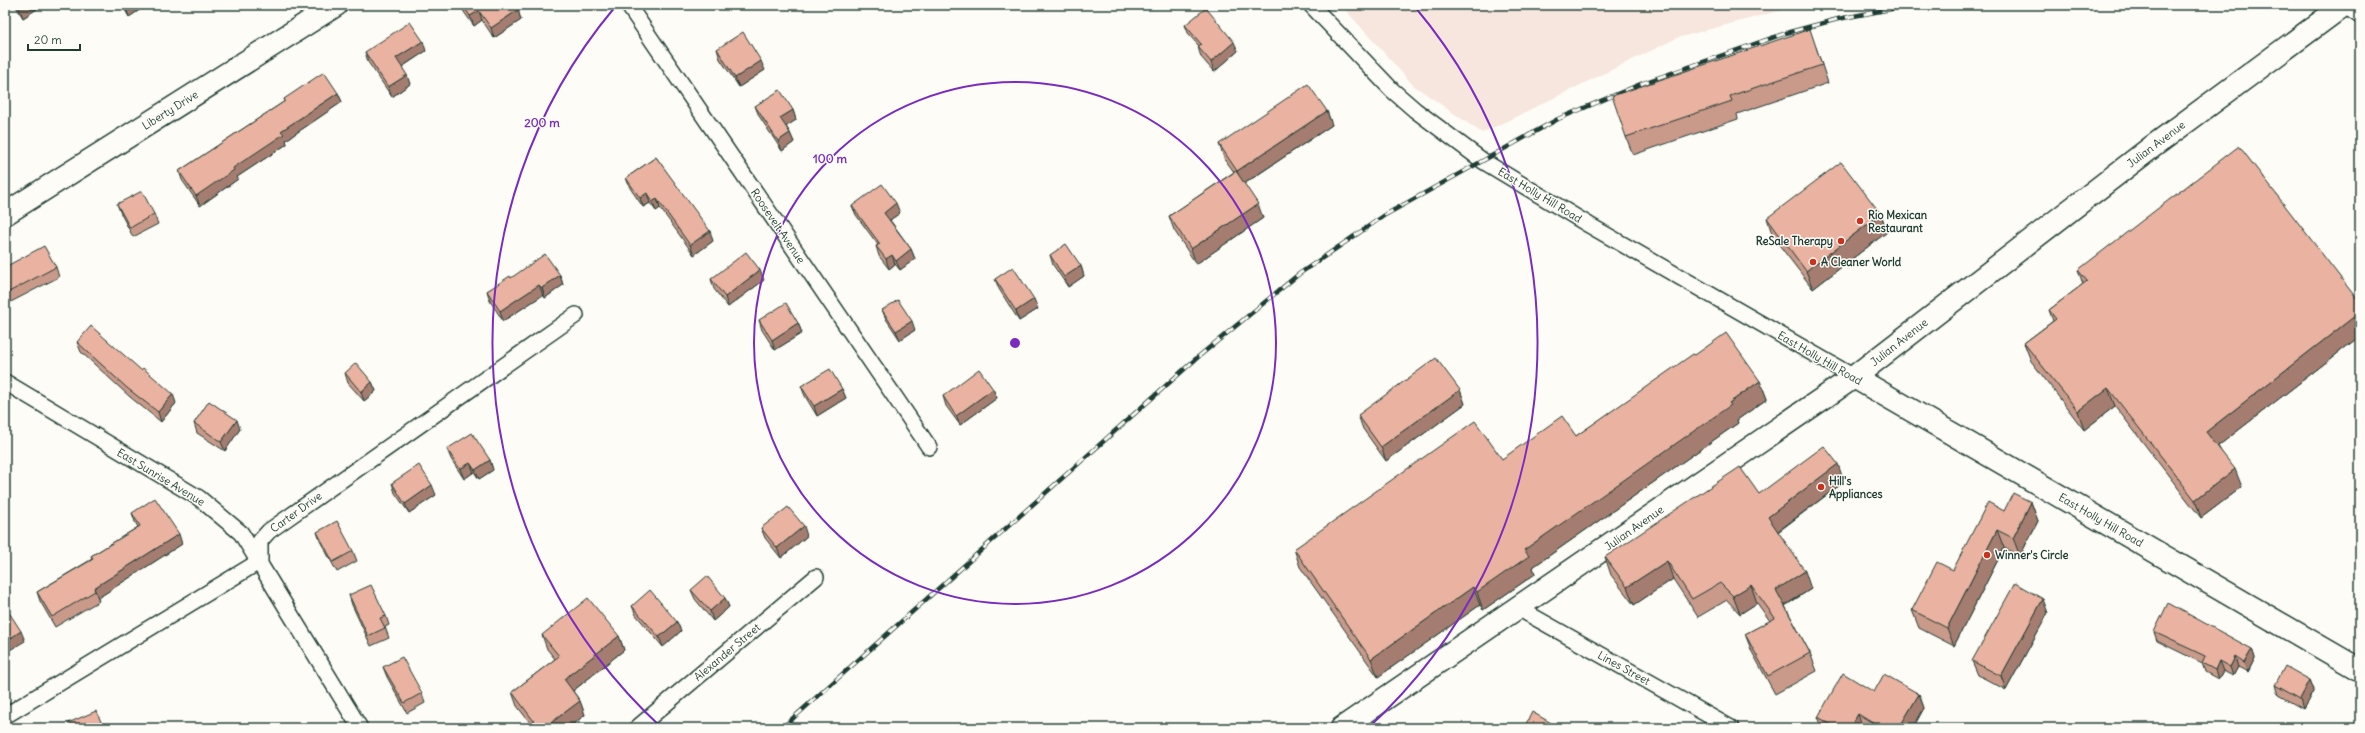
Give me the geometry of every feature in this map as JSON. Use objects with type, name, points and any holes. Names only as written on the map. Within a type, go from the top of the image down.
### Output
[{"type":"street","name":"Liberty Drive","points":[[5,214],[336,5]]},
{"type":"street","name":"Roosevelt Avenue","points":[[628,5],[929,447]]},
{"type":"street","name":"East Holly Hill Road","points":[[1311,5],[1392,90],[1415,110],[1483,161],[1589,225],[2360,670]]},
{"type":"street","name":"Julian Avenue","points":[[1342,728],[1854,377],[2152,147],[2344,5]]},
{"type":"street","points":[[2344,5],[2360,16]]},
{"type":"street","name":"Carter Drive","points":[[260,562],[260,541],[269,531],[576,315]]},
{"type":"street","name":"East Sunrise Avenue","points":[[5,382],[199,498],[241,533],[360,728]]},
{"type":"street","points":[[5,716],[260,562]]},
{"type":"street","name":"Alexander Street","points":[[637,728],[816,577]]},
{"type":"street","name":"Lines Street","points":[[1518,608],[1731,728]]},
{"type":"shaded area","points":[[1341,5],[1801,5],[1677,38],[1482,133],[1413,85]]},
{"type":"building","points":[[463,5],[514,5],[518,10],[491,28],[479,11],[470,16]]},
{"type":"building","points":[[1206,8],[1234,42],[1211,62],[1198,47],[1201,44],[1185,25]]},
{"type":"building","points":[[410,22],[423,41],[396,58],[407,75],[388,87],[365,52]]},
{"type":"building","points":[[1810,29],[1822,65],[1730,96],[1732,101],[1626,137],[1612,96]]},
{"type":"building","points":[[743,32],[761,61],[735,78],[717,49]]},
{"type":"building","points":[[324,72],[338,93],[281,131],[284,134],[233,168],[234,170],[196,196],[179,171],[285,101],[284,99]]},
{"type":"building","points":[[1308,84],[1327,111],[1237,171],[1219,144]]},
{"type":"building","points":[[780,90],[793,110],[780,118],[790,133],[778,141],[755,106]]},
{"type":"building","points":[[2239,146],[2360,303],[2360,312],[2206,432],[2235,469],[2195,500],[2108,388],[2078,411],[2024,343],[2056,319],[2049,310],[2087,281],[2078,270]]},
{"type":"building","points":[[656,157],[710,231],[690,245],[657,199],[652,202],[647,193],[640,198],[626,178]]},
{"type":"building","points":[[1841,162],[1881,214],[1806,271],[1767,218]]},
{"type":"building","points":[[1236,171],[1258,204],[1191,249],[1169,216]]},
{"type":"building","points":[[882,184],[896,203],[884,213],[911,249],[896,261],[892,255],[886,259],[876,246],[880,244],[852,206]]},
{"type":"building","points":[[142,191],[154,214],[130,228],[117,204]]},
{"type":"building","points":[[1066,244],[1081,266],[1064,277],[1050,255]]},
{"type":"building","points":[[44,246],[56,267],[5,294],[5,267]]},
{"type":"building","points":[[746,252],[760,270],[725,297],[711,279]]},
{"type":"building","points":[[545,254],[560,275],[542,288],[539,285],[500,311],[487,291],[510,276],[511,278]]},
{"type":"building","points":[[1013,267],[1034,299],[1016,311],[995,279]]},
{"type":"building","points":[[898,300],[912,321],[896,331],[882,310]]},
{"type":"building","points":[[786,303],[798,323],[772,340],[759,320]]},
{"type":"building","points":[[91,326],[141,370],[143,368],[173,394],[158,412],[127,388],[77,342]]},
{"type":"building","points":[[1726,333],[1760,381],[1729,403],[1731,405],[1524,550],[1529,556],[1477,592],[1473,587],[1371,659],[1294,549],[1475,421],[1502,459],[1562,416],[1576,436],[1693,354],[1695,355]]},
{"type":"building","points":[[1436,358],[1460,390],[1381,447],[1358,415]]},
{"type":"building","points":[[356,363],[372,382],[361,392],[345,373]]},
{"type":"building","points":[[830,369],[842,389],[814,406],[801,386]]},
{"type":"building","points":[[979,369],[993,389],[956,416],[943,396]]},
{"type":"building","points":[[209,401],[237,420],[221,442],[194,423]]},
{"type":"building","points":[[472,433],[490,460],[475,470],[470,463],[460,469],[447,449]]},
{"type":"building","points":[[1824,446],[1838,464],[1768,517],[1805,571],[1776,590],[1810,653],[1768,676],[1745,634],[1775,618],[1751,585],[1733,596],[1720,583],[1692,599],[1667,561],[1627,587],[1605,557],[1740,467],[1759,494]]},
{"type":"building","points":[[419,465],[432,485],[405,504],[392,483]]},
{"type":"building","points":[[2013,493],[2031,502],[2013,538],[1997,530],[1947,628],[1912,610],[1937,562],[1953,570],[1988,502],[2004,511]]},
{"type":"building","points":[[155,498],[179,534],[94,588],[95,591],[52,617],[37,592],[93,559],[91,556],[140,526],[132,513]]},
{"type":"building","points":[[788,507],[804,526],[777,548],[761,528]]},
{"type":"building","points":[[337,521],[353,551],[333,562],[317,532]]},
{"type":"building","points":[[707,576],[725,598],[710,611],[691,590]]},
{"type":"building","points":[[2015,583],[2043,599],[2001,676],[1972,661]]},
{"type":"building","points":[[371,585],[386,616],[380,618],[385,628],[368,636],[349,595]]},
{"type":"building","points":[[650,590],[677,622],[659,637],[632,606]]},
{"type":"building","points":[[588,598],[619,636],[564,679],[580,701],[544,728],[539,728],[512,692],[559,656],[542,635]]},
{"type":"building","points":[[2168,603],[2252,649],[2244,663],[2235,657],[2230,667],[2219,661],[2215,670],[2202,663],[2205,656],[2154,632]]},
{"type":"building","points":[[10,614],[21,631],[5,642],[5,618]]},
{"type":"building","points":[[402,657],[422,693],[404,703],[383,667]]},
{"type":"building","points":[[2285,666],[2310,680],[2300,699],[2275,685]]},
{"type":"building","points":[[1843,673],[1874,692],[1884,674],[1919,694],[1899,728],[1881,728],[1858,714],[1850,728],[1837,728],[1818,717]]},
{"type":"building","points":[[96,711],[104,728],[71,728],[68,723]]},
{"type":"building","points":[[1532,712],[1560,728],[1524,728]]},
{"type":"building","points":[[440,725],[443,728],[435,728]]},
{"type":"railway","points":[[782,728],[1198,357],[1299,274],[1385,215],[1558,119],[1643,83],[1786,33],[1838,19],[1912,5]]},
{"type":"place","name":"Rio Mexican Restaurant","points":[[1860,221]]},
{"type":"place","name":"ReSale Therapy","points":[[1841,241]]},
{"type":"place","name":"A Cleaner World","points":[[1813,262]]},
{"type":"place","name":"Hill's Appliances","points":[[1821,487]]},
{"type":"place","name":"Winner's Circle","points":[[1987,555]]}]
